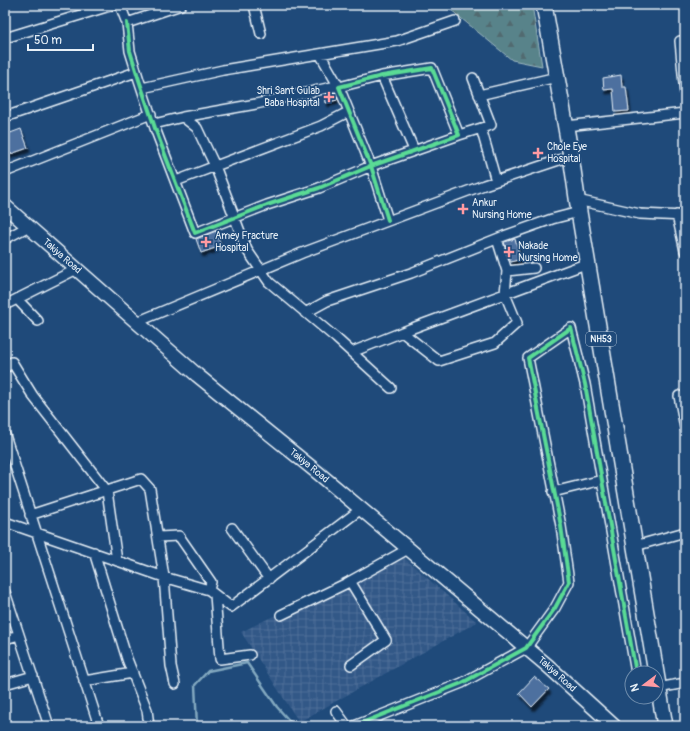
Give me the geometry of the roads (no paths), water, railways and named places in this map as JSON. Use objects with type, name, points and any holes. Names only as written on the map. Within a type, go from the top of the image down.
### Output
[{"type":"highway","name":"NH53","points":[[544,5],[566,126],[655,665]]},
{"type":"highway","name":"NH53","points":[[661,705],[665,726]]},
{"type":"main road","name":"Takiya Road","points":[[5,206],[197,375],[361,509],[548,666],[614,726]]},
{"type":"street","points":[[5,38],[113,5]]},
{"type":"street","points":[[120,5],[127,23],[130,51],[136,72],[154,124],[196,233],[267,204],[319,188],[414,150],[491,125],[472,78]]},
{"type":"street","points":[[127,23],[181,5]]},
{"type":"street","points":[[254,5],[261,34]]},
{"type":"street","points":[[142,88],[223,70],[396,41],[455,21]]},
{"type":"street","points":[[680,41],[685,95]]},
{"type":"street","points":[[320,54],[339,87],[371,166],[388,220]]},
{"type":"street","points":[[154,124],[332,87],[339,87],[382,76],[432,68],[459,135]]},
{"type":"street","points":[[5,117],[136,72]]},
{"type":"street","points":[[382,76],[414,150]]},
{"type":"street","points":[[479,95],[557,77]]},
{"type":"street","points":[[176,181],[321,126],[348,112]]},
{"type":"street","points":[[566,126],[685,113]]},
{"type":"street","points":[[5,172],[151,114]]},
{"type":"street","points":[[183,117],[198,128],[248,250],[269,282],[352,352],[391,388]]},
{"type":"street","points":[[481,128],[496,181]]},
{"type":"street","points":[[137,322],[260,270],[388,220],[571,156]]},
{"type":"street","points":[[305,313],[328,301],[411,273],[552,219],[578,206],[640,214],[681,215],[685,251]]},
{"type":"street","points":[[5,239],[29,226]]},
{"type":"street","points":[[402,332],[439,361],[496,343],[518,324],[505,294],[507,271],[497,239]]},
{"type":"street","points":[[352,352],[588,263]]},
{"type":"street","points":[[507,271],[534,268]]},
{"type":"street","points":[[5,305],[78,269]]},
{"type":"street","points":[[17,299],[38,321]]},
{"type":"street","points":[[354,726],[462,683],[526,648],[555,608],[569,582],[561,526],[553,492],[528,358],[571,328],[585,384],[635,665]]},
{"type":"street","points":[[5,368],[12,362],[33,396],[107,491],[117,560]]},
{"type":"street","points":[[679,396],[685,428]]},
{"type":"street","points":[[5,435],[99,726]]},
{"type":"street","points":[[30,515],[142,479],[150,488],[164,577],[171,666],[176,684]]},
{"type":"street","points":[[553,492],[602,480]]},
{"type":"street","points":[[5,522],[212,592],[231,607],[361,509]]},
{"type":"street","points":[[232,528],[268,579]]},
{"type":"street","points":[[635,546],[685,532]]},
{"type":"street","points":[[158,537],[179,536],[211,582],[220,659],[250,655]]},
{"type":"street","points":[[281,615],[350,581],[408,549]]},
{"type":"street","points":[[94,552],[133,673],[147,710],[149,726]]},
{"type":"street","points":[[350,581],[386,640],[351,665]]},
{"type":"street","points":[[5,592],[49,726]]},
{"type":"street","points":[[5,639],[19,635]]},
{"type":"street","points":[[84,681],[133,673]]},
{"type":"street","points":[[5,684],[32,676]]},
{"type":"street","points":[[664,687],[685,683]]},
{"type":"street","points":[[336,711],[347,726]]},
{"type":"waterway","points":[[197,726],[195,685],[208,671],[247,663],[277,707],[294,726]]},
{"type":"place","name":"Shri Sant Gulab Baba Hospital","points":[[329,97]]},
{"type":"place","name":"Chole Eye Hospital","points":[[538,153]]},
{"type":"place","name":"Ankur Nursing Home","points":[[463,209]]},
{"type":"place","name":"Amey Fracture Hospital","points":[[206,242]]},
{"type":"place","name":"Nakade Nursing Home","points":[[509,252]]}]
